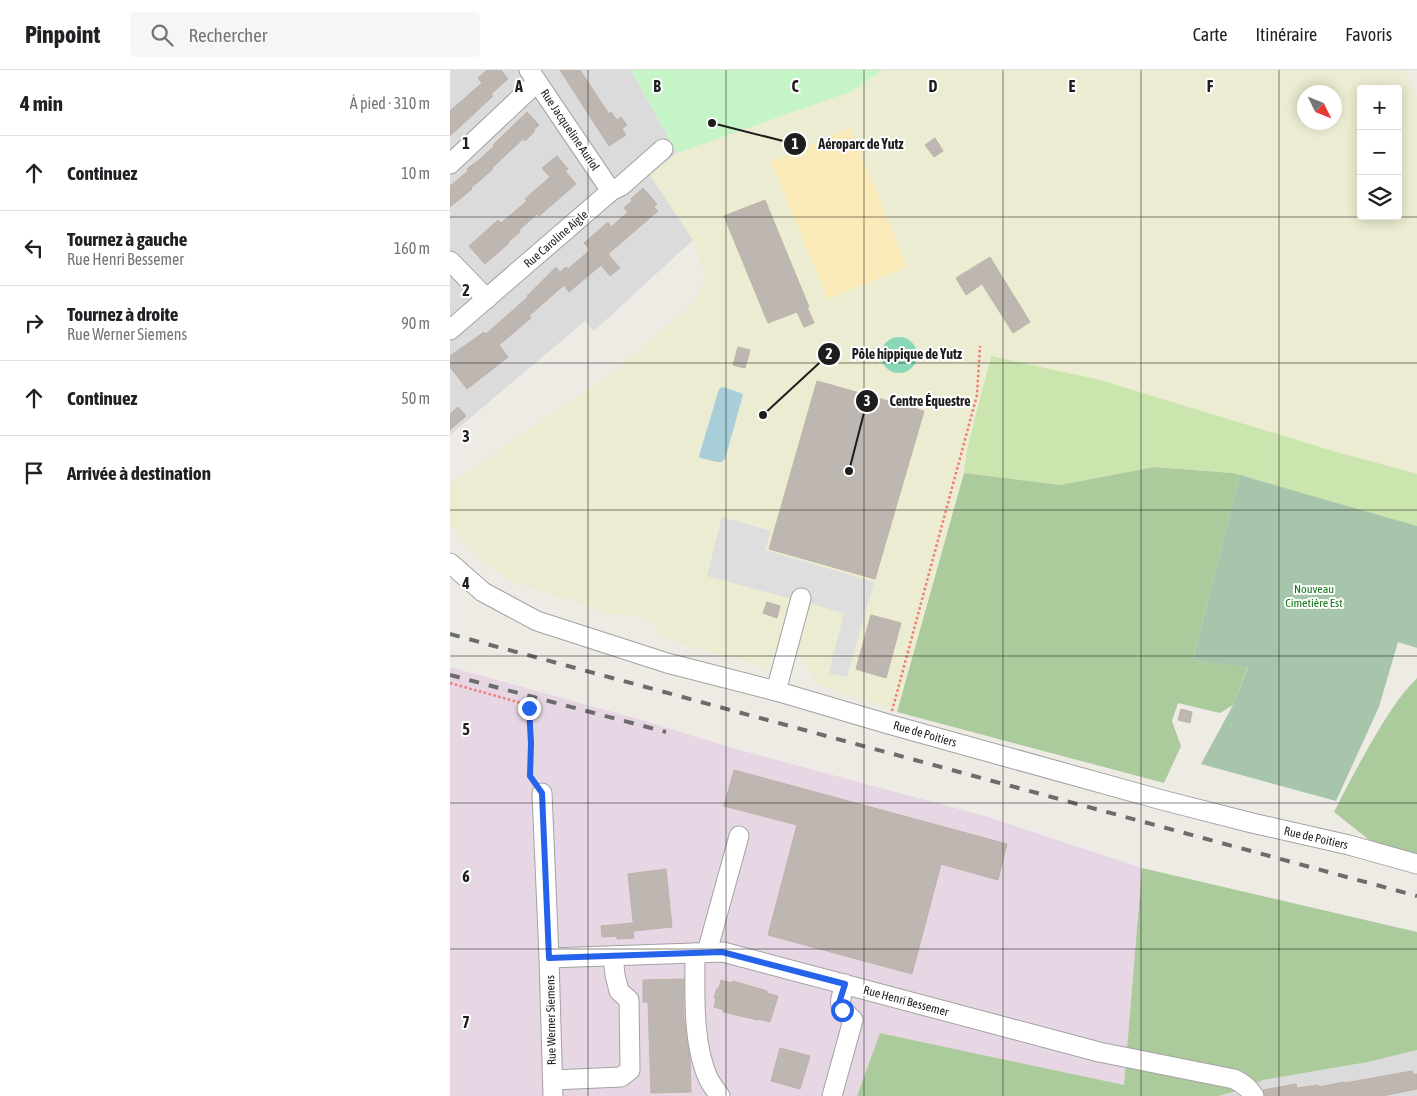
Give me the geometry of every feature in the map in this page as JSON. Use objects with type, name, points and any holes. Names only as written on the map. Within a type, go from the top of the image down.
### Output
[{"type":"street","points":[[450,164],[533,76]]},
{"type":"street","name":"Rue Jacqueline Auriol","points":[[533,76],[611,191]]},
{"type":"street","name":"Rue Caroline Aigle","points":[[450,330],[611,191],[621,186],[663,149]]},
{"type":"street","points":[[450,261],[487,299]]},
{"type":"street","name":"Rue de Poitiers","points":[[450,563],[483,592],[537,621],[667,663],[776,691],[1162,800],[1252,824],[1349,845],[1417,864]]},
{"type":"street","points":[[776,691],[801,598]]},
{"type":"street","name":"Rue Werner Siemens","points":[[542,793],[553,1088]]},
{"type":"street","points":[[720,1096],[709,1080],[700,1055],[696,1010],[701,953],[738,836]]},
{"type":"street","name":"Rue Henri Bessemer","points":[[549,958],[722,952],[1099,1052],[1234,1078],[1242,1082],[1250,1090],[1248,1095]]},
{"type":"street","points":[[553,1088],[620,1077],[630,1070],[630,1000],[619,991],[613,956]]},
{"type":"street","points":[[832,1096],[853,1020],[842,1010],[839,1003],[845,984]]},
{"type":"path","points":[[888,724],[977,395],[980,346]]},
{"type":"path","points":[[450,683],[521,703],[529,708],[530,776],[542,793]]},
{"type":"shaded area","points":[[450,70],[631,70],[677,153],[650,175],[693,240],[594,331],[585,321],[450,435]]},
{"type":"shaded area","points":[[722,517],[771,531],[765,550],[874,582],[847,677],[829,673],[844,613],[707,576]]},
{"type":"shaded area","points":[[450,667],[638,719],[736,749],[985,816],[1142,868],[1124,1085],[880,1033],[857,1096],[450,1096]]},
{"type":"shaded area","points":[[1417,1050],[1417,1096],[1220,1096],[1263,1080],[1368,1062]]},
{"type":"green space","points":[[631,70],[883,70],[850,92],[677,153]]},
{"type":"green space","points":[[883,70],[1403,70],[1417,98],[1417,474],[992,356],[967,450],[964,473],[897,712],[817,684],[799,654],[774,650],[768,668],[664,638],[650,621],[640,616],[601,613],[585,605],[511,581],[477,557],[450,524],[450,484],[618,368],[694,302],[705,278],[693,240],[650,175],[677,153],[850,92]]},
{"type":"green space","points":[[899,337],[906,338],[912,342],[916,348],[916,362],[912,368],[906,372],[899,373],[892,372],[886,368],[882,362],[881,355],[882,348],[886,342],[892,338]]},
{"type":"green space","points":[[991,356],[1100,380],[1333,451],[1417,474],[1417,526],[1232,473],[1154,467],[1060,485],[964,473],[967,450]]},
{"type":"green space","points":[[1154,467],[1240,475],[1193,660],[1248,666],[1233,705],[1220,713],[1178,703],[1172,721],[1181,746],[1164,783],[897,712],[964,473],[1060,485]]},
{"type":"green space","name":"Nouveau Cimetière Est","points":[[1240,475],[1417,526],[1417,648],[1398,642],[1379,707],[1336,801],[1201,764],[1233,705],[1248,667],[1193,660]]},
{"type":"green space","points":[[1417,678],[1417,862],[1388,855],[1334,812],[1382,724],[1398,700]]},
{"type":"green space","points":[[1142,868],[1417,932],[1417,1050],[1368,1062],[1263,1080],[1240,1090],[1219,1096],[857,1096],[880,1033],[1124,1085]]},
{"type":"sand","points":[[850,128],[907,267],[828,299],[771,162]]},
{"type":"water","points":[[723,387],[743,395],[725,459],[722,462],[718,462],[700,458],[699,456],[719,389]]},
{"type":"building","points":[[487,70],[501,70],[508,79],[491,94],[493,96],[450,136],[450,111],[482,83],[478,78]]},
{"type":"building","points":[[560,70],[580,70],[609,114],[611,112],[617,120],[621,117],[627,125],[622,129],[626,135],[609,146]]},
{"type":"building","points":[[527,112],[539,125],[533,130],[535,131],[525,141],[523,139],[472,189],[450,207],[450,186],[468,171],[467,169],[494,146]]},
{"type":"building","points":[[935,138],[943,151],[934,157],[925,145]]},
{"type":"building","points":[[557,156],[568,169],[565,171],[576,184],[539,216],[537,214],[485,264],[469,246],[498,220],[501,223],[527,201],[525,199],[550,177],[542,168]]},
{"type":"building","points":[[643,188],[657,204],[654,207],[658,211],[608,254],[620,268],[610,276],[601,265],[569,292],[564,285],[529,316],[531,318],[499,345],[508,357],[467,389],[450,367],[450,356],[484,332],[486,334],[528,297],[556,267],[560,272],[566,267],[568,269],[590,250],[584,243],[608,222],[611,227],[628,212],[624,208]]},
{"type":"building","points":[[765,200],[814,323],[804,327],[797,312],[768,323],[724,216]]},
{"type":"building","points":[[990,257],[1030,322],[1013,333],[982,284],[966,295],[956,278]]},
{"type":"building","points":[[738,347],[750,350],[745,368],[733,365]]},
{"type":"building","points":[[817,381],[924,411],[875,579],[769,549]]},
{"type":"building","points":[[458,407],[466,416],[450,430],[450,414]]},
{"type":"building","points":[[767,602],[780,606],[777,618],[763,613]]},
{"type":"building","points":[[871,615],[901,623],[886,678],[856,669]]},
{"type":"building","points":[[1181,709],[1192,712],[1190,723],[1178,720]]},
{"type":"building","points":[[734,770],[1007,844],[998,880],[941,864],[912,974],[768,935],[797,825],[724,806]]},
{"type":"building","points":[[666,869],[672,927],[634,931],[628,874]]},
{"type":"building","points":[[632,923],[634,938],[617,939],[617,936],[602,937],[601,926]]},
{"type":"building","points":[[684,979],[684,1019],[690,1057],[691,1092],[651,1093],[648,1002],[643,1002],[643,980]]},
{"type":"building","points":[[721,980],[732,983],[733,981],[778,996],[770,1022],[723,1012],[724,1010],[714,1007],[716,999],[714,998]]},
{"type":"building","points":[[780,1048],[810,1056],[800,1089],[771,1081]]},
{"type":"building","points":[[1412,1071],[1413,1074],[1417,1074],[1417,1089],[1382,1096],[1265,1096],[1263,1090],[1296,1084],[1297,1088],[1318,1085],[1319,1087]]},
{"type":"railway","points":[[450,634],[1417,896]]},
{"type":"railway","points":[[450,675],[666,732]]},
{"type":"place","name":"Aéroparc de Yutz","points":[[712,123]]},
{"type":"place","name":"Pôle hippique de Yutz","points":[[763,415]]},
{"type":"place","name":"Centre Équestre","points":[[849,471]]},
{"type":"route","points":[[529,708],[530,776],[542,793],[549,958],[722,952],[845,984],[839,1003],[842,1010]]}]
